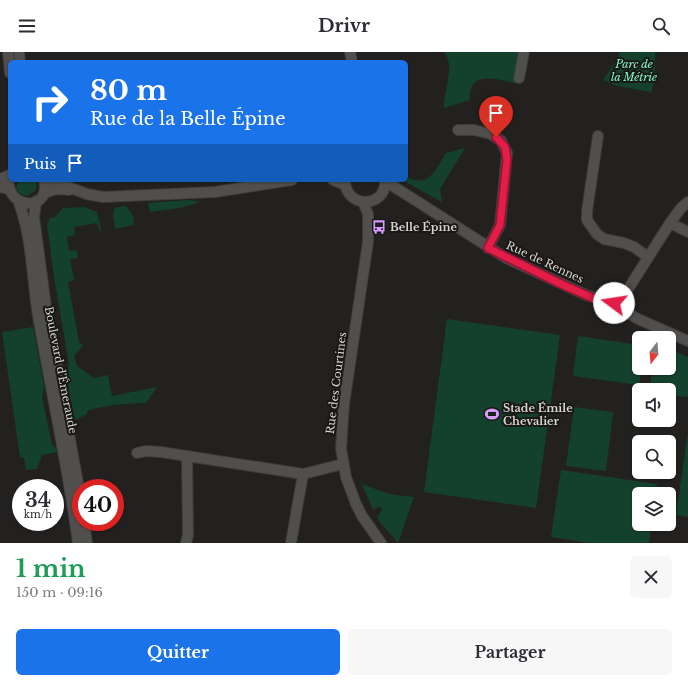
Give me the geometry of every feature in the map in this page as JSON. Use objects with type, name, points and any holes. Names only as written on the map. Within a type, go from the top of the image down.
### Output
[{"type":"street","points":[[519,78],[524,52]]},
{"type":"street","points":[[458,130],[474,130],[490,134],[501,141],[507,153],[500,225],[488,248]]},
{"type":"street","points":[[598,136],[586,211],[587,220],[592,229],[604,239],[624,243],[648,258]]},
{"type":"street","points":[[44,182],[44,193]]},
{"type":"street","points":[[53,182],[75,191]]},
{"type":"street","points":[[4,188],[10,196],[19,203],[28,204],[36,201],[44,193],[57,189],[103,197],[214,192],[279,182]]},
{"type":"street","points":[[345,182],[349,194],[353,198],[363,202]]},
{"type":"street","name":"Rue des Courtines","points":[[368,242],[384,182]]},
{"type":"street","name":"Rue de Rennes","points":[[388,182],[488,248],[595,299],[618,305],[636,318],[688,341]]},
{"type":"street","name":"Rue de Rennes","points":[[363,202],[392,193],[418,203]]},
{"type":"street","points":[[36,201],[34,217],[46,307],[77,479]]},
{"type":"street","name":"Rue des Courtines","points":[[363,202],[368,214],[368,242],[343,409],[341,436],[343,464],[356,504],[362,516],[381,543]]},
{"type":"street","points":[[618,305],[670,223],[681,208],[688,202]]},
{"type":"street","name":"Boulevard d'Émeraude","points":[[19,203],[24,218],[41,331],[61,431],[78,543]]},
{"type":"street","points":[[670,223],[688,232]]},
{"type":"street","points":[[137,453],[146,451],[187,456],[302,474],[343,464]]},
{"type":"street","points":[[186,543],[188,535],[187,456]]},
{"type":"street","points":[[292,543],[302,474]]},
{"type":"street","points":[[85,531],[87,543]]},
{"type":"green space","points":[[444,52],[519,52],[515,83],[492,79],[478,80],[471,90],[470,100],[444,108],[449,64]]},
{"type":"green space","name":"Parc de la Métrie","points":[[619,52],[655,52],[655,78],[651,92],[617,86],[603,80],[618,58]]},
{"type":"green space","points":[[465,148],[440,189],[442,202],[406,182],[408,182],[408,178],[414,180],[426,179],[435,171],[446,153]]},
{"type":"green space","points":[[18,182],[36,182],[37,185],[35,191],[27,196],[20,194],[16,188]]},
{"type":"green space","points":[[188,200],[201,202],[180,208],[150,212],[148,203]]},
{"type":"green space","points":[[126,206],[133,216],[134,225],[115,229],[113,217],[114,209]]},
{"type":"green space","points":[[85,207],[97,212],[101,230],[100,232],[97,223],[74,227],[75,235],[67,237],[69,251],[77,250],[78,258],[70,259],[74,280],[68,282],[79,342],[83,345],[74,356],[77,366],[94,378],[108,375],[112,396],[157,387],[146,403],[102,407],[87,411],[87,414],[75,420],[67,377],[69,364],[54,277],[47,224],[50,218],[55,217],[63,208]]},
{"type":"green space","name":"Stade Émile Chevalier","points":[[447,319],[560,335],[536,508],[424,492]]},
{"type":"green space","points":[[33,327],[44,387],[42,397],[52,444],[56,448],[57,452],[42,455],[37,469],[26,470],[24,458],[20,457],[2,332]]},
{"type":"green space","points":[[578,336],[632,344],[632,375],[641,375],[639,383],[632,384],[573,376]]},
{"type":"green space","points":[[676,352],[688,357],[688,397],[676,396],[676,383],[650,383],[652,375],[676,375]]},
{"type":"green space","points":[[574,407],[613,412],[606,471],[566,466]]},
{"type":"green space","points":[[688,433],[688,517],[676,515]]},
{"type":"green space","points":[[561,470],[657,484],[656,487],[632,487],[632,531],[650,531],[649,543],[589,543],[551,537]]},
{"type":"green space","points":[[362,484],[389,494],[414,497],[398,543],[379,521],[377,517],[382,510],[380,506],[373,510]]},
{"type":"place","name":"Belle Épine","points":[[379,227]]},
{"type":"place","name":"Stade Émile Chevalier","points":[[492,414]]},
{"type":"route","points":[[496,137],[505,147],[507,160],[500,225],[488,248],[506,258],[595,299],[614,303]]}]
